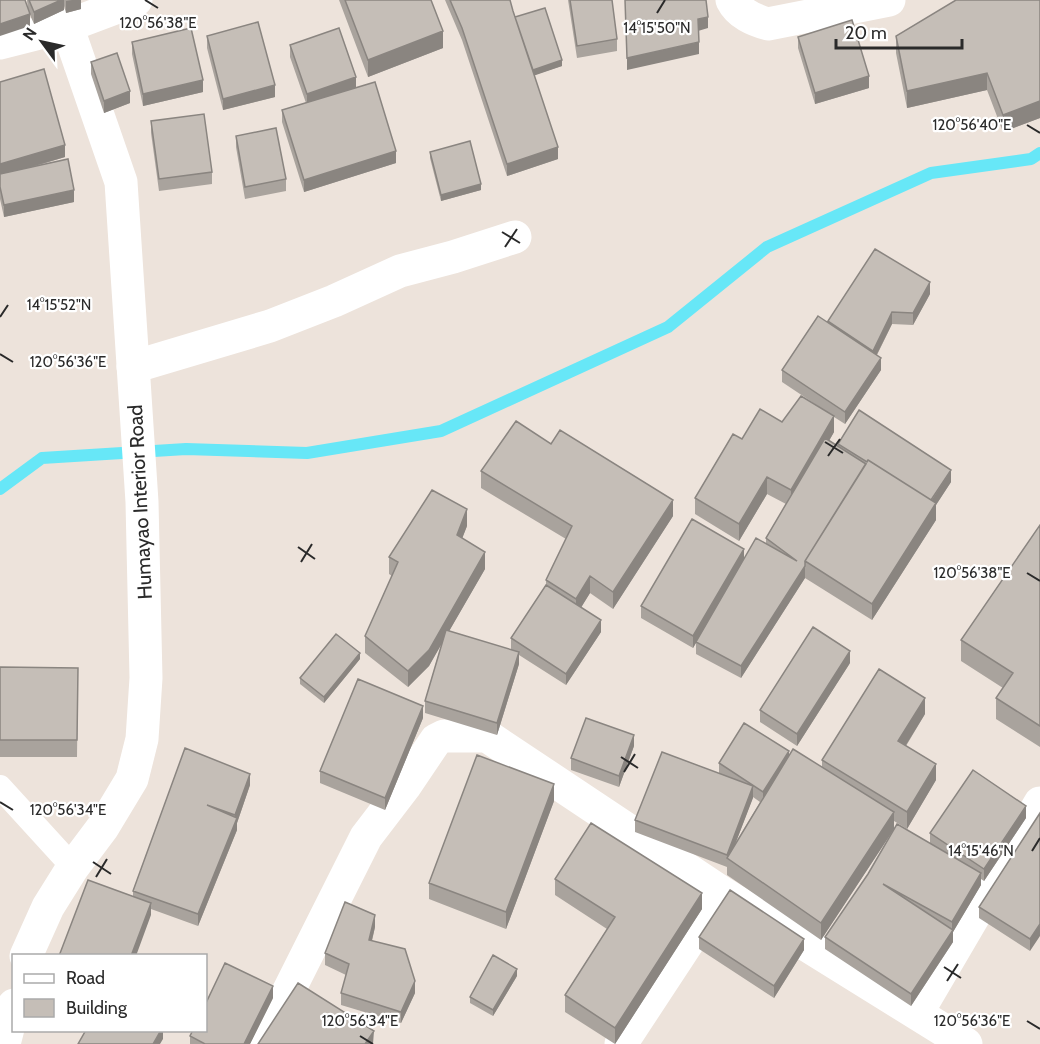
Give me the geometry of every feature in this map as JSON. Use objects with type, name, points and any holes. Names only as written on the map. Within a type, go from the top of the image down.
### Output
[{"type":"street","points":[[0,43],[67,26],[136,0]]},
{"type":"street","points":[[732,0],[735,7],[752,19],[768,24],[889,0]]},
{"type":"street","name":"Humayao Interior Road","points":[[27,954],[48,907],[132,779],[142,739],[146,678],[142,502],[121,182],[67,26]]},
{"type":"street","points":[[133,367],[270,326],[334,301],[400,271],[515,237]]},
{"type":"street","points":[[262,1044],[366,837],[436,740],[444,736],[487,736],[921,1026],[966,1044]]},
{"type":"street","points":[[921,1026],[1040,803]]},
{"type":"street","points":[[621,1044],[721,892]]},
{"type":"street","points":[[4,1044],[12,1013]]},
{"type":"lane","points":[[0,786],[73,867]]},
{"type":"building","points":[[0,0],[25,0],[30,14],[0,24]]},
{"type":"building","points":[[29,0],[61,0],[34,12]]},
{"type":"building","points":[[345,0],[431,0],[443,31],[368,60]]},
{"type":"building","points":[[450,0],[510,0],[558,147],[507,164],[462,28]]},
{"type":"building","points":[[570,0],[612,0],[617,39],[577,46]]},
{"type":"building","points":[[625,0],[706,0],[708,17],[698,19],[699,42],[627,58]]},
{"type":"building","points":[[956,0],[1040,0],[1040,101],[1003,115],[987,73],[907,91],[896,36]]},
{"type":"building","points":[[545,8],[562,60],[533,70],[515,17]]},
{"type":"building","points":[[852,20],[869,76],[815,93],[798,37]]},
{"type":"building","points":[[258,22],[275,85],[223,99],[207,36]]},
{"type":"building","points":[[191,28],[203,80],[143,94],[132,42]]},
{"type":"building","points":[[339,28],[356,77],[307,94],[290,45]]},
{"type":"building","points":[[117,53],[130,91],[104,101],[91,62]]},
{"type":"building","points":[[44,69],[65,145],[0,164],[0,82]]},
{"type":"building","points":[[375,82],[396,151],[304,180],[282,110]]},
{"type":"building","points":[[204,114],[212,172],[159,179],[151,121]]},
{"type":"building","points":[[276,128],[286,179],[245,187],[236,136]]},
{"type":"building","points":[[470,141],[481,184],[441,195],[430,152]]},
{"type":"building","points":[[68,159],[74,190],[4,205],[0,174]]},
{"type":"building","points":[[875,249],[930,282],[913,313],[892,312],[873,351],[828,321]]},
{"type":"building","points":[[818,316],[881,358],[845,412],[782,370]]},
{"type":"building","points":[[801,396],[834,416],[791,490],[767,477],[739,524],[695,498],[733,434],[742,439],[760,409],[782,422]]},
{"type":"building","points":[[859,410],[951,470],[931,500],[838,444]]},
{"type":"building","points":[[516,421],[551,444],[560,430],[673,500],[613,592],[590,576],[576,599],[546,580],[572,526],[481,471]]},
{"type":"building","points":[[825,438],[866,464],[805,561],[805,566],[741,666],[696,642],[756,538],[797,561],[766,538]]},
{"type":"building","points":[[868,460],[936,503],[872,604],[805,561]]},
{"type":"building","points":[[432,490],[467,509],[457,535],[485,552],[429,650],[408,671],[365,636],[398,562],[389,557]]},
{"type":"building","points":[[692,519],[744,549],[693,636],[641,606]]},
{"type":"building","points":[[1040,525],[1040,726],[996,698],[1013,673],[961,640]]},
{"type":"building","points":[[546,585],[601,620],[566,674],[511,638]]},
{"type":"building","points":[[813,627],[850,651],[797,734],[760,710]]},
{"type":"building","points":[[446,630],[519,652],[497,723],[425,701]]},
{"type":"building","points":[[336,634],[360,653],[324,697],[300,678]]},
{"type":"building","points":[[0,667],[78,668],[77,740],[0,740]]},
{"type":"building","points":[[879,669],[925,698],[898,741],[936,764],[907,812],[822,760]]},
{"type":"building","points":[[358,679],[423,706],[385,798],[320,771]]},
{"type":"building","points":[[586,718],[634,735],[619,776],[571,758]]},
{"type":"building","points":[[744,723],[789,751],[763,792],[719,763]]},
{"type":"building","points":[[185,748],[250,774],[235,815],[207,805],[237,818],[198,914],[133,891]]},
{"type":"building","points":[[793,749],[894,812],[821,923],[727,858]]},
{"type":"building","points":[[662,752],[753,786],[727,855],[635,820]]},
{"type":"building","points":[[477,755],[554,784],[506,912],[429,883]]},
{"type":"building","points":[[973,770],[1026,806],[984,869],[930,833]]},
{"type":"building","points":[[1040,813],[1040,924],[1030,939],[979,907]]},
{"type":"building","points":[[591,823],[702,893],[615,1028],[565,995],[615,917],[555,879]]},
{"type":"building","points":[[897,824],[981,873],[952,922],[883,884],[953,930],[911,994],[825,937],[868,874]]},
{"type":"building","points":[[88,880],[151,903],[132,954],[60,954]]},
{"type":"building","points":[[730,890],[804,939],[774,986],[699,937]]},
{"type":"building","points":[[345,902],[375,915],[369,940],[405,949],[415,981],[401,1012],[341,993],[349,964],[325,953]]},
{"type":"building","points":[[493,955],[517,969],[493,1010],[470,997]]},
{"type":"building","points":[[225,963],[273,986],[244,1044],[205,1044],[190,1036],[192,1032],[207,1032],[207,1001]]},
{"type":"building","points":[[298,983],[374,1031],[365,1044],[258,1044]]},
{"type":"building","points":[[85,1032],[160,1032],[153,1044],[78,1044]]},
{"type":"waterway","points":[[0,489],[42,458],[186,449],[307,453],[441,431],[668,327],[767,247],[931,173],[1031,159],[1040,153]]}]
